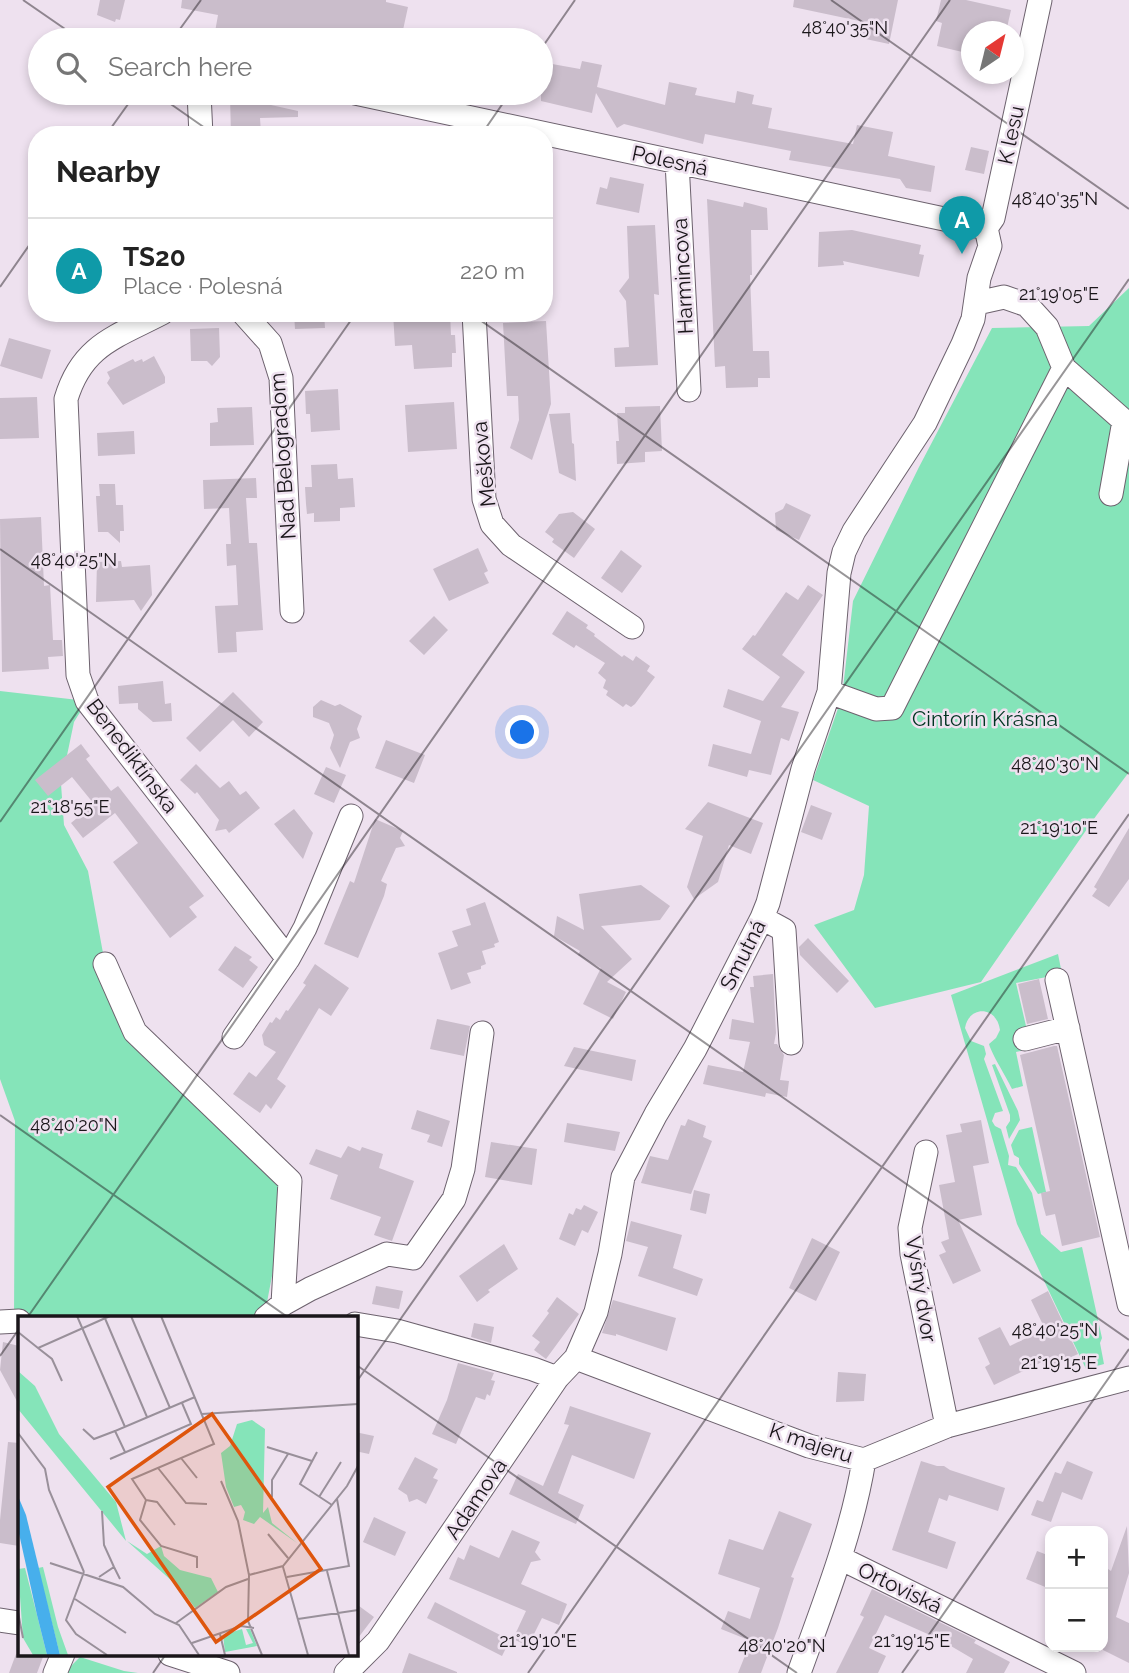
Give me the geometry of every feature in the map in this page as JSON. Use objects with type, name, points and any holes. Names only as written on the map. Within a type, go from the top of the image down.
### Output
[{"type":"street","name":"K lesu","points":[[977,303],[979,278],[990,246],[986,228],[993,218],[1040,0]]},
{"type":"street","points":[[200,105],[201,126]]},
{"type":"street","name":"Polesná","points":[[396,105],[464,125]]},
{"type":"street","name":"Polesná","points":[[553,140],[677,162],[986,228]]},
{"type":"street","name":"Harmincova","points":[[677,162],[689,390]]},
{"type":"street","points":[[977,303],[1004,297],[1027,305],[1046,327],[1063,368],[1124,421],[1111,494]]},
{"type":"street","name":"Smutná","points":[[576,1358],[596,1312],[610,1254],[623,1177],[656,1114],[695,1049],[762,918],[803,769],[829,692],[839,573],[844,552],[854,531],[925,423],[963,344],[977,303]]},
{"type":"street","name":"Benediktínska","points":[[145,322],[96,348],[78,369],[66,399],[78,675],[87,701],[288,959]]},
{"type":"street","name":"Nad Belogradom","points":[[251,322],[270,343],[281,378],[292,611]]},
{"type":"street","name":"Meškova","points":[[474,322],[484,499],[492,524],[511,545],[632,627]]},
{"type":"street","points":[[829,692],[876,709],[892,708],[1063,368]]},
{"type":"street","points":[[234,1037],[288,959],[305,928],[351,816]]},
{"type":"street","points":[[762,918],[784,930],[791,1043]]},
{"type":"street","points":[[105,964],[135,1032],[290,1181],[275,1311]]},
{"type":"street","points":[[1057,980],[1129,1304]]},
{"type":"street","points":[[1025,1039],[1068,1028]]},
{"type":"street","points":[[275,1311],[310,1289],[387,1254],[413,1258],[454,1199],[463,1169],[482,1033]]},
{"type":"street","name":"Vyšný dvor","points":[[926,1152],[910,1228],[912,1254],[947,1426]]},
{"type":"street","points":[[0,1322],[18,1321]]},
{"type":"street","points":[[357,1324],[397,1331],[557,1378]]},
{"type":"street","name":"Adamova","points":[[378,1641],[557,1378],[576,1358]]},
{"type":"street","name":"K majeru","points":[[576,1358],[810,1446],[864,1460],[947,1426],[1129,1378]]},
{"type":"street","points":[[799,1673],[840,1558],[858,1498],[864,1460]]},
{"type":"street","name":"Ortoviská","points":[[840,1558],[1074,1673]]},
{"type":"street","points":[[0,1620],[18,1623]]},
{"type":"street","points":[[346,1673],[378,1641]]},
{"type":"street","points":[[363,1673],[378,1641]]},
{"type":"street","points":[[55,1673],[62,1656]]},
{"type":"street","points":[[176,1656],[228,1673]]},
{"type":"green space","name":"Cintorín Krásna","points":[[1129,288],[1129,772],[981,982],[875,1008],[814,925],[854,910],[864,875],[869,806],[813,780],[842,697],[853,601],[992,328],[1089,326]]},
{"type":"green space","points":[[0,691],[87,701],[74,722],[61,784],[64,825],[88,871],[105,964],[135,1032],[290,1181],[264,1316],[18,1316],[14,1321],[15,1121],[0,1079]]},
{"type":"green space","points":[[1058,954],[1062,974],[1016,983],[1026,1026],[1048,1022],[1048,1045],[1016,1052],[1023,1086],[1012,1089],[991,1049],[989,1044],[1000,1030],[994,1016],[983,1011],[977,1012],[968,1020],[965,1028],[971,1041],[984,1046],[984,1059],[1003,1111],[995,1113],[992,1121],[1001,1129],[1009,1156],[1008,1165],[1016,1167],[1032,1193],[1041,1234],[1061,1252],[1082,1247],[1102,1338],[1100,1343],[1104,1364],[1086,1369],[1017,1224],[951,995]]},
{"type":"green space","points":[[995,1064],[1020,1120],[1009,1139],[1006,1127],[1010,1115],[992,1065]]},
{"type":"green space","points":[[1032,1127],[1046,1192],[1038,1194],[1019,1164],[1019,1158],[1014,1155],[1011,1145],[1019,1130]]},
{"type":"green space","points":[[80,1657],[124,1671],[138,1673],[64,1673]]},
{"type":"building","points":[[100,0],[125,0],[120,20],[116,19],[115,22],[97,15]]},
{"type":"building","points":[[182,0],[386,0],[408,7],[403,28],[216,28],[218,15],[181,8]]},
{"type":"building","points":[[794,0],[898,0],[889,44],[861,38],[864,22],[793,7]]},
{"type":"building","points":[[941,0],[966,0],[1011,10],[1008,21],[961,21],[961,52],[937,46],[942,23],[936,21]]},
{"type":"building","points":[[582,61],[602,65],[597,87],[665,105],[669,82],[697,88],[695,95],[735,103],[737,91],[754,95],[752,104],[772,108],[768,128],[853,144],[857,125],[893,132],[888,156],[935,166],[931,192],[906,188],[900,179],[789,160],[791,151],[705,134],[703,144],[624,124],[617,128],[596,93],[592,113],[553,104],[553,64],[580,69]]},
{"type":"building","points":[[230,105],[271,105],[298,111],[298,117],[260,118],[260,126],[231,126]]},
{"type":"building","points":[[971,147],[989,151],[984,174],[965,170]]},
{"type":"building","points":[[610,177],[644,184],[639,213],[596,204],[600,187],[607,189]]},
{"type":"building","points":[[707,199],[743,207],[744,202],[767,208],[768,230],[751,230],[753,351],[769,351],[770,378],[758,378],[758,387],[726,388],[725,366],[715,367]]},
{"type":"building","points":[[655,225],[659,295],[654,294],[658,365],[615,367],[614,348],[629,347],[626,301],[619,291],[629,278],[627,226]]},
{"type":"building","points":[[852,230],[921,245],[919,254],[924,255],[919,277],[843,261],[844,265],[818,267],[819,232]]},
{"type":"building","points":[[295,322],[325,322],[325,328],[295,329]]},
{"type":"building","points":[[394,322],[450,322],[451,335],[455,335],[456,353],[452,353],[452,367],[414,369],[412,345],[395,346]]},
{"type":"building","points":[[546,322],[551,404],[532,460],[510,448],[519,420],[518,396],[507,396],[503,323]]},
{"type":"building","points":[[219,328],[220,357],[212,366],[207,361],[191,361],[190,329]]},
{"type":"building","points":[[9,338],[51,350],[42,379],[0,366]]},
{"type":"building","points":[[154,356],[165,377],[165,383],[123,405],[107,383],[110,378],[107,372],[133,359],[135,362],[142,359],[143,362]]},
{"type":"building","points":[[338,389],[340,430],[311,432],[310,414],[306,414],[305,391]]},
{"type":"building","points":[[37,397],[39,438],[0,439],[0,398]]},
{"type":"building","points":[[454,402],[457,449],[408,452],[405,405]]},
{"type":"building","points":[[660,406],[662,451],[645,452],[645,462],[617,464],[617,413],[625,413],[625,407]]},
{"type":"building","points":[[252,407],[254,445],[210,446],[210,423],[218,422],[217,408]]},
{"type":"building","points":[[570,413],[576,481],[559,473],[549,414]]},
{"type":"building","points":[[134,431],[135,454],[98,456],[97,433]]},
{"type":"building","points":[[337,464],[338,479],[353,478],[355,507],[340,508],[340,521],[314,522],[314,513],[307,514],[305,487],[312,487],[311,465]]},
{"type":"building","points":[[256,478],[257,498],[246,498],[249,543],[257,543],[263,630],[236,632],[237,652],[218,653],[215,606],[238,605],[236,565],[227,566],[226,544],[231,544],[229,508],[204,509],[203,480]]},
{"type":"building","points":[[99,484],[115,484],[116,505],[123,505],[124,531],[120,531],[120,543],[108,532],[98,532],[96,496],[100,496]]},
{"type":"building","points":[[786,503],[811,515],[799,540],[776,530],[775,513],[783,509]]},
{"type":"building","points":[[573,512],[595,529],[574,558],[552,542],[554,539],[545,532],[559,514]]},
{"type":"building","points":[[41,517],[44,586],[50,585],[53,640],[62,640],[63,656],[48,657],[49,669],[2,672],[0,519]]},
{"type":"building","points":[[478,548],[488,571],[484,573],[489,583],[449,601],[433,569]]},
{"type":"building","points":[[621,550],[642,566],[622,593],[601,578]]},
{"type":"building","points":[[121,561],[122,567],[150,565],[152,595],[141,611],[134,600],[96,602],[97,562]]},
{"type":"building","points":[[808,585],[823,595],[782,655],[805,672],[781,707],[799,712],[789,741],[781,738],[771,775],[749,770],[747,777],[708,766],[713,744],[751,754],[761,721],[723,707],[728,689],[763,701],[780,677],[742,649],[753,635],[755,636],[786,592],[798,600]]},
{"type":"building","points":[[567,611],[588,625],[586,628],[595,634],[594,636],[622,657],[624,655],[633,661],[636,656],[650,666],[647,671],[655,677],[631,707],[626,704],[623,707],[606,695],[608,691],[603,688],[606,680],[598,673],[605,663],[552,634]]},
{"type":"building","points":[[434,616],[448,630],[424,655],[409,641]]},
{"type":"building","points":[[163,681],[165,704],[171,703],[172,721],[153,722],[138,709],[138,703],[119,704],[118,686]]},
{"type":"building","points":[[233,692],[263,722],[249,737],[233,720],[200,752],[186,738]]},
{"type":"building","points":[[321,700],[335,706],[340,704],[362,716],[357,729],[360,738],[350,742],[340,768],[330,748],[334,735],[329,723],[313,717],[313,707]]},
{"type":"building","points":[[386,740],[425,755],[414,783],[375,768]]},
{"type":"building","points":[[81,744],[90,756],[86,759],[111,791],[118,786],[204,896],[189,907],[197,917],[170,938],[113,862],[138,843],[115,813],[83,838],[71,823],[94,804],[72,777],[48,796],[35,780]]},
{"type":"building","points":[[196,764],[220,788],[229,781],[240,795],[246,791],[260,808],[229,833],[226,829],[215,831],[219,820],[197,792],[195,794],[180,780]]},
{"type":"building","points":[[326,767],[346,775],[334,803],[314,794]]},
{"type":"building","points":[[708,802],[763,823],[751,854],[729,845],[718,882],[694,899],[687,887],[703,836],[685,829]]},
{"type":"building","points":[[811,805],[832,813],[822,840],[801,832]]},
{"type":"building","points":[[294,809],[313,833],[303,859],[274,824]]},
{"type":"building","points":[[375,819],[403,831],[400,838],[405,846],[396,848],[381,881],[387,884],[384,896],[358,958],[324,944],[350,881],[354,883]]},
{"type":"building","points":[[1129,828],[1129,879],[1109,907],[1092,896],[1097,889],[1094,887]]},
{"type":"building","points":[[641,885],[670,906],[660,920],[601,926],[632,959],[607,982],[626,992],[613,1019],[583,1004],[601,968],[578,955],[580,951],[554,936],[557,916],[584,930],[579,894]]},
{"type":"building","points":[[485,902],[499,942],[494,944],[495,947],[482,951],[486,964],[481,966],[481,969],[467,973],[471,983],[451,990],[438,953],[458,946],[452,931],[471,925],[466,909]]},
{"type":"building","points":[[808,938],[849,981],[837,993],[800,955],[799,947]]},
{"type":"building","points":[[235,946],[252,957],[249,960],[258,967],[243,988],[218,970]]},
{"type":"building","points":[[315,964],[349,988],[331,1016],[319,1008],[277,1079],[286,1086],[271,1109],[266,1104],[260,1113],[233,1094],[249,1072],[256,1077],[276,1052],[264,1045],[262,1035],[270,1022],[276,1017],[280,1020],[286,1010],[288,1011],[306,985],[303,983]]},
{"type":"building","points":[[773,974],[776,1033],[774,1044],[777,1044],[784,1055],[780,1080],[789,1081],[787,1097],[766,1093],[765,1097],[703,1084],[708,1065],[743,1072],[750,1042],[729,1039],[732,1019],[754,1023],[750,987],[754,987],[753,976]]},
{"type":"building","points":[[1039,979],[1048,1019],[1027,1024],[1018,984]]},
{"type":"building","points":[[437,1019],[470,1026],[464,1056],[430,1049]]},
{"type":"building","points":[[1057,1046],[1100,1237],[1062,1246],[1055,1214],[1046,1216],[1043,1205],[1041,1193],[1050,1191],[1020,1055]]},
{"type":"building","points":[[574,1047],[636,1060],[632,1081],[564,1066]]},
{"type":"building","points":[[417,1110],[450,1121],[442,1147],[427,1142],[430,1135],[411,1129]]},
{"type":"building","points":[[688,1119],[706,1126],[703,1137],[712,1141],[691,1194],[641,1183],[650,1156],[668,1160],[681,1125],[685,1126]]},
{"type":"building","points":[[981,1120],[989,1163],[973,1166],[982,1215],[958,1220],[981,1271],[953,1284],[939,1255],[946,1252],[941,1242],[949,1239],[939,1185],[955,1182],[946,1135],[962,1132],[960,1124]]},
{"type":"building","points":[[567,1123],[620,1132],[615,1151],[564,1142]]},
{"type":"building","points":[[491,1142],[537,1149],[532,1185],[485,1177]]},
{"type":"building","points":[[348,1146],[360,1151],[362,1147],[383,1154],[379,1168],[414,1181],[392,1241],[374,1235],[381,1217],[330,1199],[338,1175],[309,1164],[316,1149],[341,1158]]},
{"type":"building","points":[[694,1190],[710,1194],[706,1214],[690,1210]]},
{"type":"building","points":[[584,1205],[598,1212],[588,1233],[582,1230],[575,1246],[559,1239],[569,1213],[573,1215],[576,1208],[581,1210]]},
{"type":"building","points":[[631,1221],[682,1235],[673,1268],[703,1279],[697,1296],[638,1276],[648,1247],[626,1241]]},
{"type":"building","points":[[812,1238],[840,1252],[816,1301],[789,1288]]},
{"type":"building","points":[[504,1244],[518,1269],[488,1290],[490,1292],[477,1302],[459,1276]]},
{"type":"building","points":[[376,1286],[403,1291],[399,1309],[372,1304]]},
{"type":"building","points":[[1048,1291],[1078,1354],[1045,1369],[1042,1362],[994,1385],[985,1367],[990,1364],[978,1338],[1000,1327],[1010,1346],[1045,1329],[1031,1300]]},
{"type":"building","points":[[557,1297],[579,1314],[546,1359],[534,1350],[540,1342],[532,1336]]},
{"type":"building","points":[[613,1300],[676,1318],[667,1351],[616,1334],[602,1333]]},
{"type":"building","points":[[474,1323],[494,1327],[491,1343],[471,1337]]},
{"type":"building","points":[[3,1342],[18,1346],[18,1403],[0,1370]]},
{"type":"building","points":[[458,1363],[494,1373],[491,1380],[495,1381],[490,1396],[487,1394],[485,1400],[476,1397],[456,1444],[432,1434],[447,1400]]},
{"type":"building","points":[[838,1372],[866,1374],[864,1401],[836,1402]]},
{"type":"building","points":[[570,1406],[651,1433],[634,1479],[572,1455],[558,1493],[584,1505],[576,1524],[509,1494],[518,1474],[543,1486],[569,1425],[564,1424]]},
{"type":"building","points":[[357,1432],[374,1436],[369,1454],[357,1451]]},
{"type":"building","points":[[8,1442],[18,1443],[18,1546],[0,1543]]},
{"type":"building","points":[[415,1457],[438,1469],[433,1478],[438,1480],[426,1504],[417,1499],[409,1502],[407,1495],[398,1489]]},
{"type":"building","points":[[921,1461],[944,1466],[1005,1488],[998,1511],[949,1495],[947,1501],[939,1498],[928,1532],[956,1542],[947,1569],[892,1550]]},
{"type":"building","points":[[1067,1461],[1093,1472],[1082,1500],[1062,1492],[1051,1522],[1031,1515],[1037,1500],[1043,1502],[1055,1472],[1061,1474]]},
{"type":"building","points":[[779,1511],[812,1524],[791,1577],[794,1578],[761,1673],[738,1673],[751,1641],[721,1629],[728,1611],[750,1619],[760,1588],[718,1574],[729,1539],[763,1550]]},
{"type":"building","points":[[374,1517],[406,1532],[395,1556],[363,1542]]},
{"type":"building","points":[[1127,1526],[1129,1573],[1116,1617],[1129,1623],[1129,1663],[1107,1652],[1108,1569],[1111,1571]]},
{"type":"building","points":[[512,1530],[540,1542],[535,1552],[541,1560],[531,1562],[521,1584],[567,1604],[559,1625],[542,1618],[528,1646],[513,1639],[526,1611],[449,1579],[458,1557],[464,1560],[470,1545],[499,1558]]},
{"type":"building","points":[[1037,1551],[1045,1554],[1045,1587],[1026,1579]]},
{"type":"building","points":[[872,1589],[976,1640],[974,1643],[1010,1662],[1004,1673],[966,1673],[973,1659],[939,1639],[885,1615],[869,1648],[886,1656],[878,1673],[836,1673],[864,1617],[860,1615]]},
{"type":"building","points":[[435,1602],[510,1640],[502,1656],[427,1618]]},
{"type":"building","points":[[357,1604],[374,1617],[357,1639]]},
{"type":"building","points":[[409,1653],[457,1672],[457,1673],[402,1673]]},
{"type":"building","points":[[16,1654],[43,1657],[37,1673],[9,1673]]},
{"type":"place","name":"TS20","points":[[962,254]]}]
